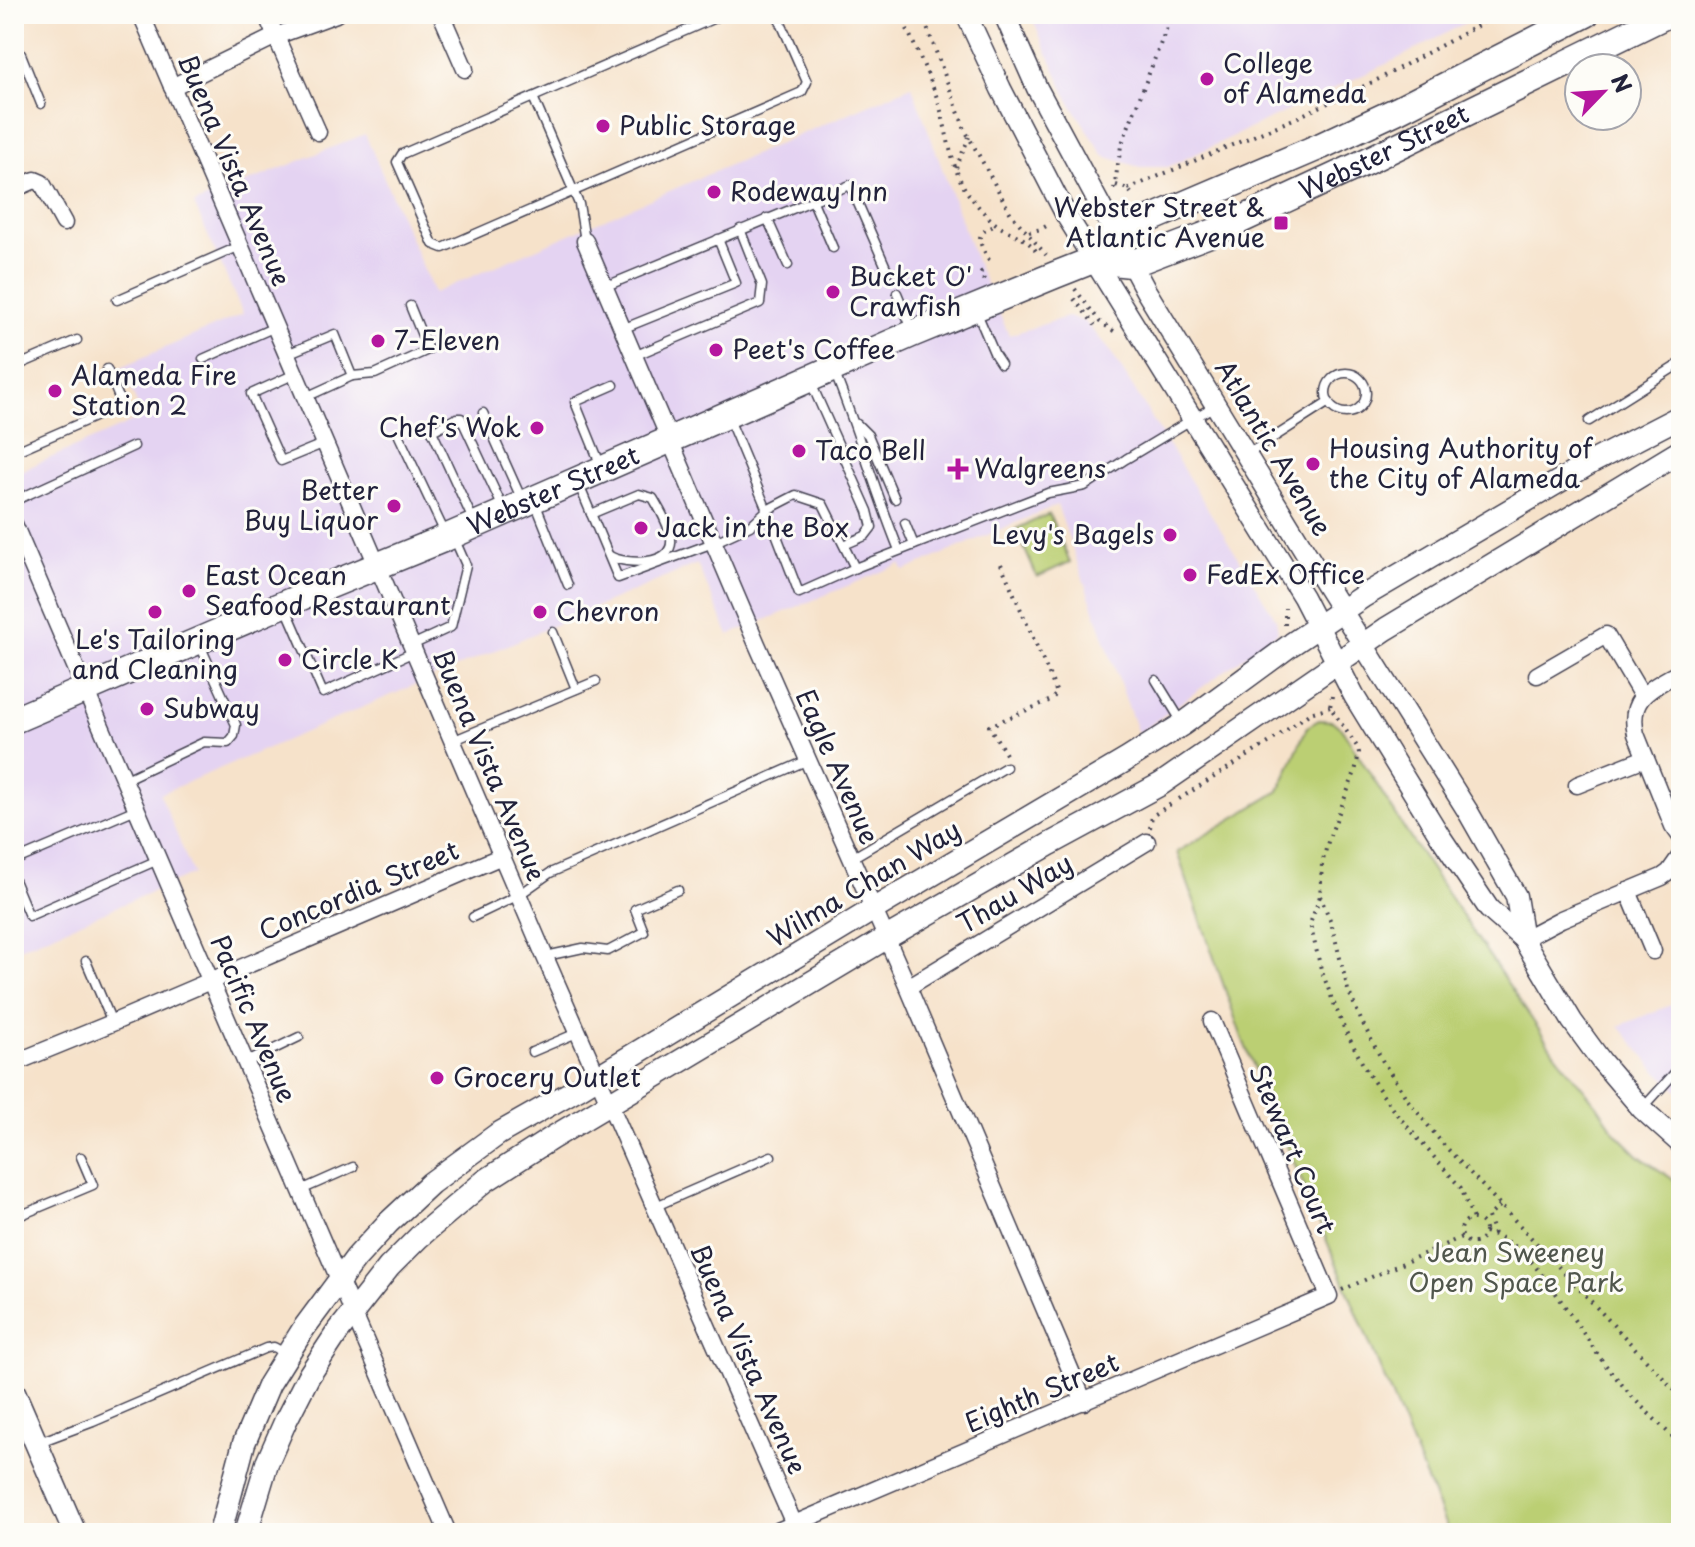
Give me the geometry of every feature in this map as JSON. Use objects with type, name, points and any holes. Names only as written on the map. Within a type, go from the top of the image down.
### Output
[{"type":"main road","name":"Webster Street","points":[[14,720],[459,533],[914,333],[1093,260],[1115,234],[1321,146],[1586,14]]},
{"type":"main road","name":"Webster Street","points":[[1093,260],[1131,264],[1217,231],[1668,14]]},
{"type":"main road","name":"Wilma Chan Way","points":[[220,1533],[244,1443],[269,1384],[287,1354],[356,1258],[431,1183],[498,1134],[1126,760],[1183,724],[1362,597],[1592,462],[1681,416]]},
{"type":"main road","points":[[246,1533],[267,1463],[308,1377],[389,1267],[485,1181],[533,1149],[886,938],[1161,784],[1386,629],[1681,451]]},
{"type":"main road","points":[[14,1392],[75,1533]]},
{"type":"street","name":"Buena Vista Avenue","points":[[141,14],[545,957],[796,1528]]},
{"type":"street","points":[[266,14],[318,132]]},
{"type":"street","points":[[172,87],[276,36],[336,14]]},
{"type":"street","points":[[441,14],[465,69]]},
{"type":"street","name":"Atlantic Avenue","points":[[966,14],[1066,215],[1303,597],[1354,696],[1440,836],[1489,909],[1523,939],[1572,1021],[1602,1062],[1642,1109],[1681,1144]]},
{"type":"street","name":"Atlantic Avenue","points":[[1004,14],[1037,88],[1131,264],[1467,810],[1516,896],[1523,939]]},
{"type":"street","points":[[14,189],[35,180],[42,183],[64,223]]},
{"type":"street","name":"Eagle Avenue","points":[[585,241],[1084,1402]]},
{"type":"street","name":"Pacific Avenue","points":[[14,524],[448,1533]]},
{"type":"street","points":[[1537,675],[1606,635],[1642,696]]},
{"type":"street","points":[[1681,671],[1642,696],[1637,703],[1633,724],[1673,826],[1681,837]]},
{"type":"street","points":[[1577,785],[1645,758]]},
{"type":"street","name":"Thau Way","points":[[908,987],[1147,842]]},
{"type":"street","points":[[1523,939],[1561,919],[1662,877],[1681,855]]},
{"type":"street","name":"Concordia Street","points":[[14,1063],[502,856]]},
{"type":"street","points":[[1628,891],[1653,951]]},
{"type":"street","name":"Stewart Court","points":[[1212,1021],[1329,1296]]},
{"type":"street","name":"Eighth Street","points":[[773,1533],[796,1528],[1329,1296]]},
{"type":"lane","points":[[724,14],[402,154],[397,162],[433,244],[443,248],[802,92],[807,82],[777,14]]},
{"type":"lane","points":[[21,54],[41,104]]},
{"type":"lane","points":[[533,97],[579,204],[585,241]]},
{"type":"lane","points":[[604,287],[850,185],[888,272]]},
{"type":"lane","points":[[812,199],[833,248]]},
{"type":"lane","points":[[767,218],[788,265]]},
{"type":"lane","points":[[634,356],[760,303],[762,285],[740,229]]},
{"type":"lane","points":[[622,329],[736,283],[718,239]]},
{"type":"lane","points":[[117,300],[240,246]]},
{"type":"lane","points":[[897,293],[914,333]]},
{"type":"lane","points":[[305,397],[352,376],[375,374],[428,350],[410,306]]},
{"type":"lane","points":[[975,309],[1001,364]]},
{"type":"lane","points":[[203,359],[275,327]]},
{"type":"lane","points":[[287,354],[335,334],[352,376]]},
{"type":"lane","points":[[14,367],[77,340]]},
{"type":"lane","points":[[1589,421],[1681,363]]},
{"type":"lane","points":[[14,452],[122,405],[107,369]]},
{"type":"lane","points":[[295,374],[251,394],[281,461],[325,443]]},
{"type":"lane","points":[[1351,374],[1363,383],[1365,398],[1356,410],[1341,412],[1329,402],[1327,387],[1336,375],[1351,374]]},
{"type":"lane","points":[[822,375],[868,435],[895,499]]},
{"type":"lane","points":[[822,375],[872,527],[865,536],[844,545]]},
{"type":"lane","points":[[603,470],[575,402],[614,385]]},
{"type":"lane","points":[[1246,455],[1329,402]]},
{"type":"lane","points":[[727,416],[799,593],[899,550],[1048,493],[1085,486],[1216,404]]},
{"type":"lane","points":[[483,413],[521,506]]},
{"type":"lane","points":[[284,604],[323,693],[451,627],[466,565],[432,431],[457,418],[461,418],[521,506],[568,585]]},
{"type":"lane","points":[[854,420],[899,550]]},
{"type":"lane","points":[[399,436],[459,533]]},
{"type":"lane","points":[[14,501],[134,446]]},
{"type":"lane","points":[[577,481],[618,578],[750,526],[767,510],[796,495],[823,504],[855,568]]},
{"type":"lane","points":[[591,514],[639,494],[653,498],[668,529],[672,542],[666,553],[654,560],[618,561],[608,555]]},
{"type":"lane","points":[[905,523],[914,545]]},
{"type":"lane","points":[[553,632],[576,689]]},
{"type":"lane","points":[[124,780],[204,742],[228,743],[234,736],[236,725],[198,641]]},
{"type":"lane","points":[[1156,680],[1183,724]]},
{"type":"lane","points":[[452,741],[596,681]]},
{"type":"lane","points":[[473,917],[519,895],[550,873],[808,760]]},
{"type":"lane","points":[[851,859],[1006,767]]},
{"type":"lane","points":[[14,861],[136,809]]},
{"type":"lane","points":[[14,880],[29,916],[158,860]]},
{"type":"lane","points":[[545,957],[583,948],[608,951],[644,932],[635,909],[678,890]]},
{"type":"lane","points":[[86,961],[112,1023]]},
{"type":"lane","points":[[532,1052],[579,1032]]},
{"type":"lane","points":[[245,1063],[299,1037]]},
{"type":"lane","points":[[1642,1109],[1681,1066]]},
{"type":"lane","points":[[656,1206],[771,1156]]},
{"type":"lane","points":[[14,1218],[93,1185],[81,1157]]},
{"type":"lane","points":[[301,1190],[353,1167]]},
{"type":"lane","points":[[36,1443],[266,1348],[274,1347],[287,1354]]},
{"type":"path","points":[[901,14],[929,76],[956,168],[966,190],[997,225],[1035,249],[1027,233],[1011,214],[969,137],[922,14]]},
{"type":"path","points":[[1115,187],[1121,146],[1172,14]]},
{"type":"path","points":[[1108,181],[1115,187],[1129,191],[1379,79],[1499,14]]},
{"type":"path","points":[[956,168],[969,137]]},
{"type":"path","points":[[989,260],[980,246],[979,238],[983,232],[997,225]]},
{"type":"path","points":[[1027,233],[1041,229]]},
{"type":"path","points":[[1074,299],[1095,325]]},
{"type":"path","points":[[1001,564],[1057,693],[1051,700],[989,726],[1011,763],[1006,767]]},
{"type":"path","points":[[1285,608],[1285,625]]},
{"type":"path","points":[[1332,696],[1330,707],[1359,753],[1355,772],[1329,838],[1322,864],[1320,896],[1310,924],[1321,969],[1344,1028],[1367,1072],[1393,1110],[1461,1188],[1473,1219]]},
{"type":"path","points":[[1147,842],[1152,816],[1270,742],[1310,713],[1330,707]]},
{"type":"path","points":[[1320,896],[1331,922],[1348,990],[1382,1060],[1407,1099],[1442,1143],[1681,1397]]},
{"type":"path","points":[[1494,1234],[1488,1217],[1501,1205]]},
{"type":"path","points":[[1473,1219],[1481,1222],[1485,1232],[1482,1240],[1475,1244],[1468,1243],[1462,1237],[1461,1229],[1465,1222],[1473,1219]]},
{"type":"path","points":[[1485,1232],[1523,1251],[1603,1362],[1635,1400],[1681,1445]]},
{"type":"path","points":[[1329,1296],[1462,1237]]},
{"type":"shaded area","name":"College of Alameda","points":[[1030,14],[1482,14],[1401,57],[1168,167],[1139,167],[1104,156],[1069,101]]},
{"type":"shaded area","points":[[912,86],[977,264],[1009,335],[1067,317],[1084,321],[1109,349],[1276,619],[1278,632],[1138,734],[1057,505],[904,571],[900,564],[729,635],[697,564],[160,794],[193,874],[18,949],[14,939],[14,474],[143,417],[121,367],[243,314],[194,204],[365,134],[434,293]]},
{"type":"shaded area","points":[[1681,1001],[1681,1094],[1654,1068],[1619,1026]]},
{"type":"green space","points":[[1049,514],[1070,562],[1037,577],[1016,529]]},
{"type":"green space","name":"Jean Sweeney Open Space Park","points":[[1319,720],[1332,721],[1342,729],[1414,844],[1556,1055],[1616,1133],[1639,1156],[1681,1185],[1681,1533],[1449,1533],[1242,1038],[1177,852],[1279,791],[1307,727]]},
{"type":"place","name":"College of Alameda","points":[[1207,79]]},
{"type":"place","name":"Public Storage","points":[[603,126]]},
{"type":"place","name":"Rodeway Inn","points":[[714,192]]},
{"type":"place","name":"Webster Street & Atlantic Avenue","points":[[1281,223]]},
{"type":"place","name":"Bucket O' Crawfish","points":[[833,292]]},
{"type":"place","name":"7-Eleven","points":[[378,341]]},
{"type":"place","name":"Peet's Coffee","points":[[716,350]]},
{"type":"place","name":"Alameda Fire Station 2","points":[[55,391]]},
{"type":"place","name":"Chef's Wok","points":[[537,428]]},
{"type":"place","name":"Taco Bell","points":[[799,451]]},
{"type":"place","name":"Housing Authority of the City of Alameda","points":[[1313,464]]},
{"type":"place","name":"Walgreens","points":[[958,469]]},
{"type":"place","name":"Better Buy Liquor","points":[[394,506]]},
{"type":"place","name":"Jack in the Box","points":[[641,528]]},
{"type":"place","name":"Levy's Bagels","points":[[1170,535]]},
{"type":"place","name":"FedEx Office","points":[[1190,575]]},
{"type":"place","name":"East Ocean Seafood Restaurant","points":[[189,591]]},
{"type":"place","name":"Le's Tailoring and Cleaning","points":[[155,612]]},
{"type":"place","name":"Chevron","points":[[540,612]]},
{"type":"place","name":"Circle K","points":[[285,660]]},
{"type":"place","name":"Subway","points":[[147,709]]},
{"type":"place","name":"Grocery Outlet","points":[[437,1078]]}]
